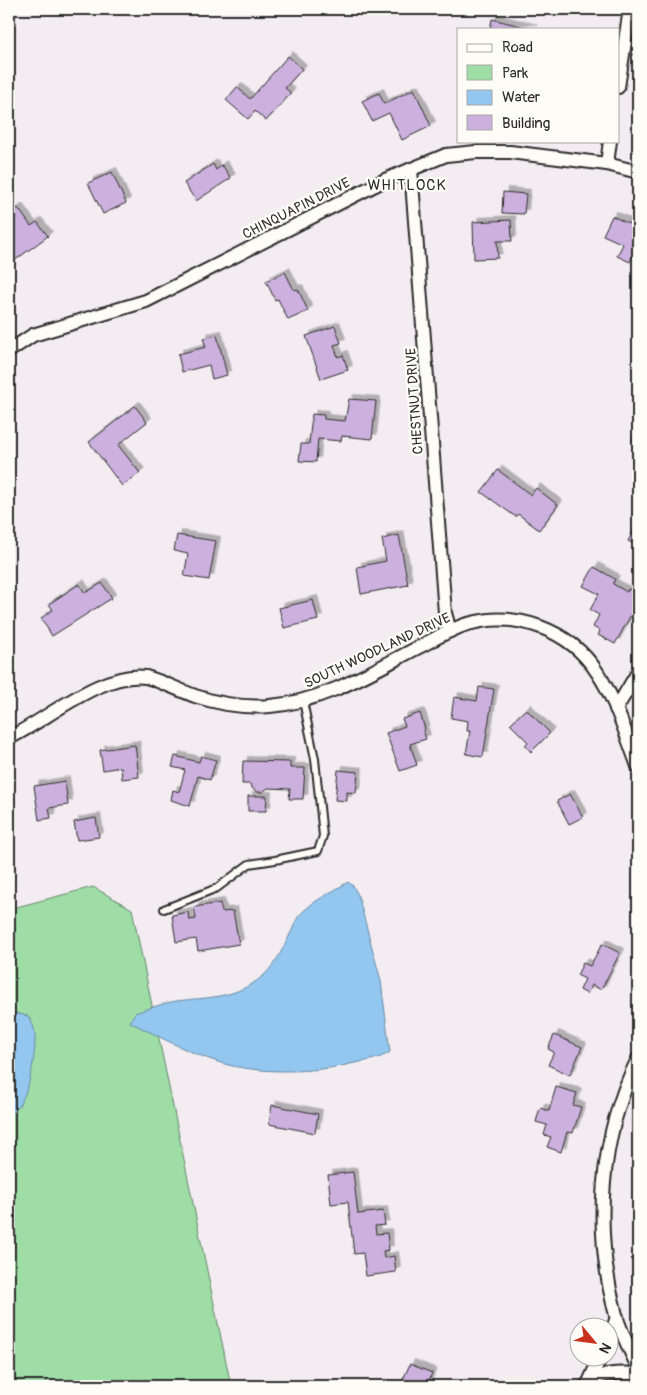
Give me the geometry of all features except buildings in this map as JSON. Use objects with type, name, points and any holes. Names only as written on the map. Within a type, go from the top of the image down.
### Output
[{"type":"street","points":[[620,74],[630,9]]},
{"type":"street","points":[[607,164],[610,142]]},
{"type":"street","name":"CHINQUAPIN DRIVE","points":[[9,351],[33,335],[146,301],[385,180],[446,155],[476,152],[526,154],[607,164],[638,172]]},
{"type":"street","name":"CHESTNUT DRIVE","points":[[411,169],[446,613],[450,631]]},
{"type":"street","name":"SOUTH WOODLAND DRIVE","points":[[9,738],[106,682],[127,676],[146,677],[207,700],[242,706],[271,706],[303,701],[337,689],[466,624],[493,620],[525,622],[549,631],[572,644],[592,664],[604,682],[638,766]]},
{"type":"street","points":[[616,709],[638,672]]},
{"type":"street","points":[[638,1059],[622,1098],[605,1166],[603,1200],[604,1254],[617,1317],[638,1367]]},
{"type":"street","points":[[588,1383],[595,1368]]},
{"type":"street","points":[[588,1383],[621,1373],[638,1374]]},
{"type":"lane","points":[[164,908],[217,888],[249,864],[318,851],[323,836],[315,758],[303,701]]},
{"type":"green space","points":[[93,887],[132,909],[231,1386],[9,1386],[9,909]]},
{"type":"water","points":[[348,882],[353,886],[358,895],[381,981],[390,1052],[371,1060],[336,1067],[303,1071],[268,1071],[235,1067],[221,1063],[175,1044],[130,1022],[135,1013],[156,1006],[176,1001],[221,996],[253,984],[275,962],[298,917],[315,902]]},
{"type":"water","points":[[15,1013],[28,1016],[32,1022],[35,1043],[30,1078],[22,1101],[9,1114],[9,1018]]},
{"type":"district","name":"WHITLOCK","points":[[407,185]]}]
